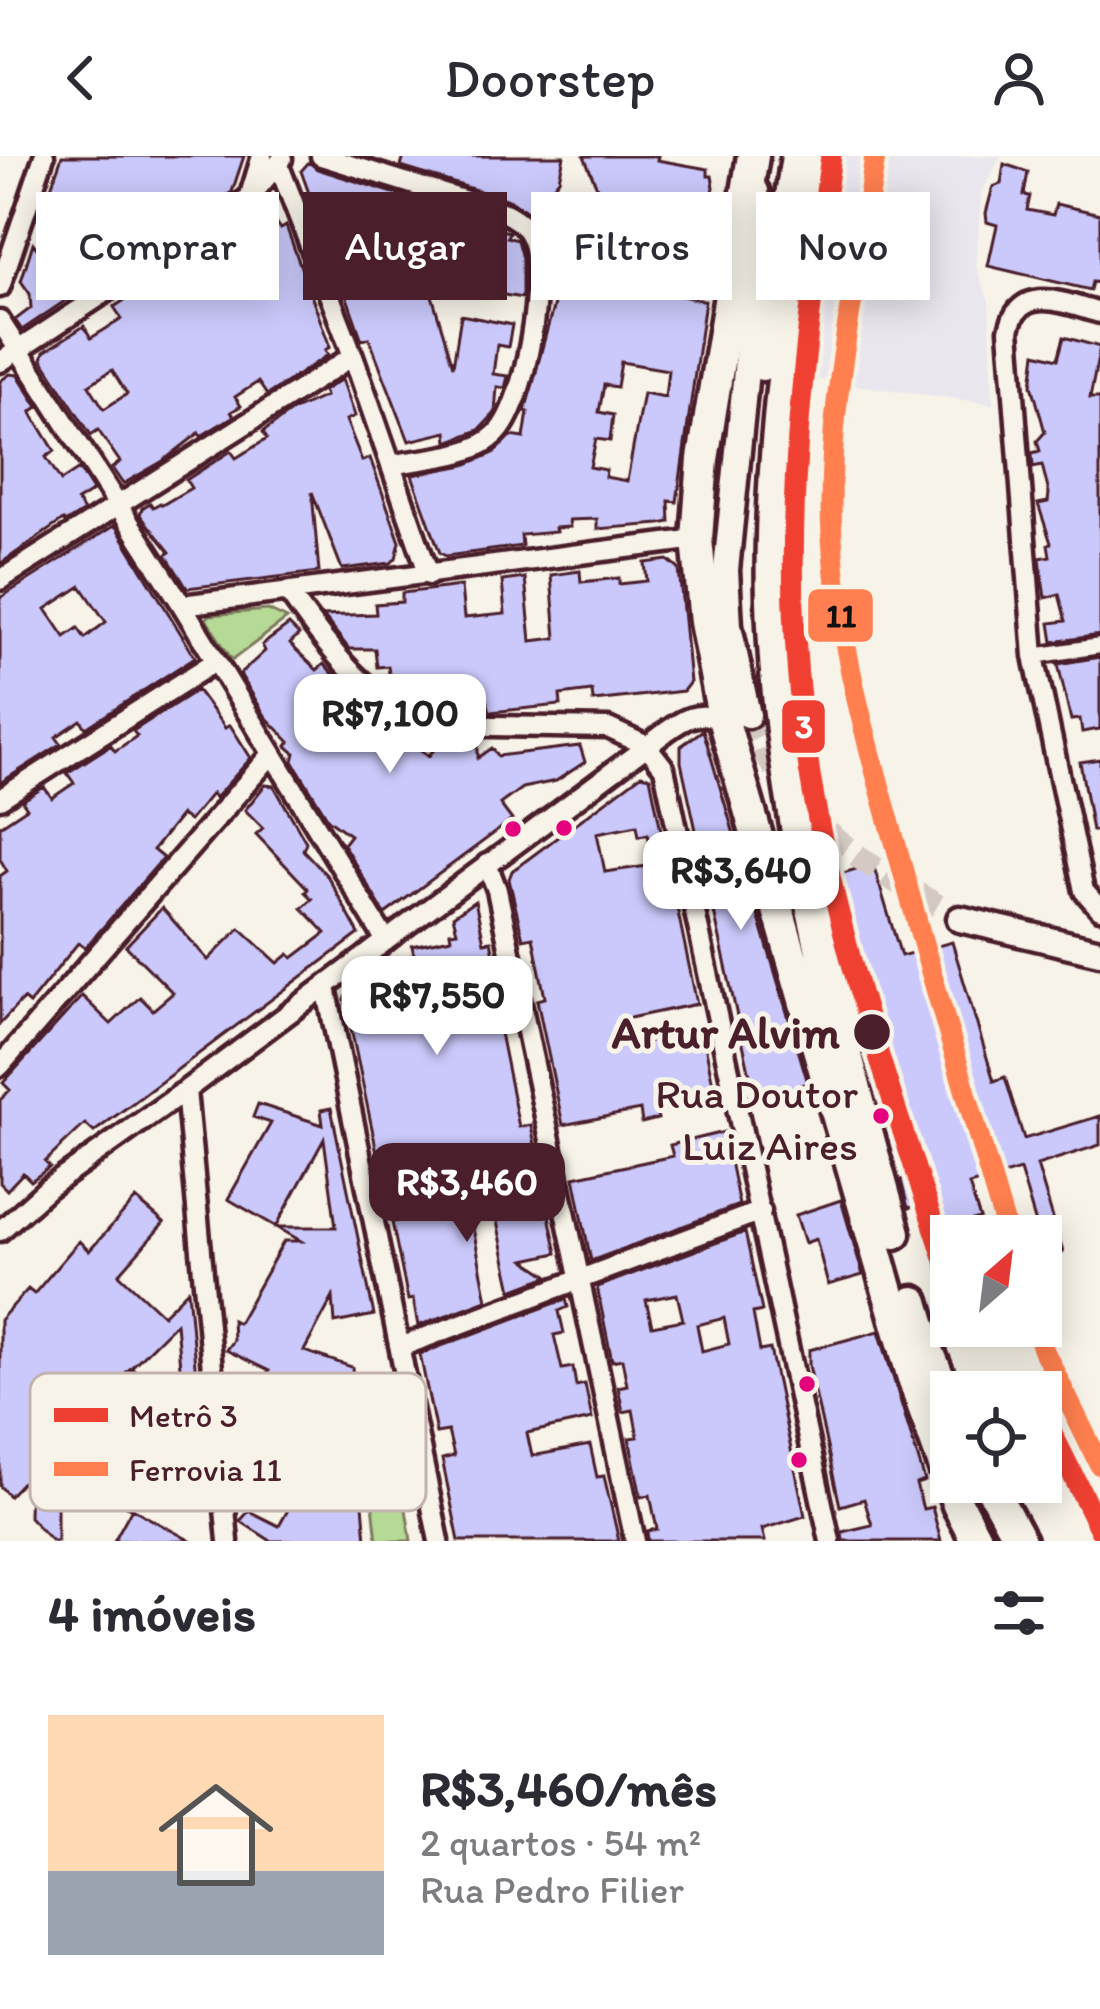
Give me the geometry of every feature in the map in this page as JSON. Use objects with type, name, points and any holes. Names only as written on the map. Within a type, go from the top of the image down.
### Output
[{"type":"highway","points":[[811,156],[776,495],[772,598],[781,723],[796,824],[859,1104],[936,1371]]},
{"type":"highway","points":[[753,157],[703,459],[697,539],[705,622],[744,715],[914,1378],[958,1505],[977,1541]]},
{"type":"highway","points":[[1000,1503],[1021,1541]]},
{"type":"main road","points":[[744,715],[742,539],[768,320],[794,156]]},
{"type":"main road","points":[[744,715],[729,626],[726,570],[758,218],[753,157]]},
{"type":"main road","points":[[1100,936],[962,912],[1100,952]]},
{"type":"street","points":[[0,287],[44,156]]},
{"type":"street","points":[[321,156],[505,213],[527,229],[533,241],[534,308],[524,377],[507,421],[471,449],[391,465]]},
{"type":"street","points":[[275,159],[353,356],[429,575]]},
{"type":"street","points":[[0,362],[250,196],[275,159]]},
{"type":"street","points":[[0,235],[21,230]]},
{"type":"street","points":[[1100,313],[1042,297],[1022,305],[1012,315],[1009,329],[1034,656],[1084,891],[1100,909]]},
{"type":"street","points":[[0,321],[182,605],[386,941]]},
{"type":"street","points":[[0,580],[353,356]]},
{"type":"street","points":[[182,605],[697,539]]},
{"type":"street","points":[[289,592],[316,632],[360,680],[418,719],[434,724],[608,728],[647,746],[664,768],[830,1541]]},
{"type":"street","points":[[1034,656],[1100,646]]},
{"type":"street","points":[[0,799],[216,661]]},
{"type":"street","points":[[0,1231],[48,1188],[647,746],[694,714],[744,715]]},
{"type":"street","points":[[0,1066],[272,754]]},
{"type":"street","points":[[487,864],[497,890],[635,1541]]},
{"type":"street","points":[[326,987],[405,1373]]},
{"type":"street","points":[[186,1090],[212,1373]]},
{"type":"street","points":[[400,1347],[761,1211]]},
{"type":"street","points":[[426,1476],[439,1541]]},
{"type":"street","points":[[225,1511],[228,1541]]},
{"type":"shaded area","points":[[826,156],[1001,156],[981,194],[976,267],[989,302],[993,404],[799,377],[808,300],[930,300],[930,192],[822,192]]},
{"type":"green space","points":[[268,610],[287,619],[232,660],[206,619],[210,615]]},
{"type":"green space","points":[[374,1511],[406,1511],[411,1541],[377,1541]]},
{"type":"building","points":[[62,156],[244,156],[232,192],[50,190]]},
{"type":"building","points":[[404,156],[564,156],[559,179],[549,192],[531,192],[531,214],[507,199],[507,192],[483,192],[401,167]]},
{"type":"building","points":[[584,156],[658,156],[657,160],[708,169],[713,192],[599,192]]},
{"type":"building","points":[[309,162],[317,169],[390,192],[309,192],[301,171]]},
{"type":"building","points":[[1004,164],[1028,172],[1027,210],[1053,215],[1056,204],[1100,214],[1100,283],[1092,282],[1090,290],[988,266],[997,225],[987,222],[986,213],[993,187],[1001,184]]},
{"type":"building","points":[[279,226],[286,226],[303,273],[303,300],[313,300],[330,347],[325,350],[328,355],[267,395],[258,382],[235,397],[241,406],[231,412],[234,416],[199,433],[123,484],[112,468],[120,462],[98,430],[91,435],[42,359],[44,352],[84,326],[91,338],[122,319],[114,307],[125,300],[279,300]],"holes":[[[112,370],[127,394],[104,409],[89,385]]]},
{"type":"building","points":[[507,237],[517,240],[522,258],[522,298],[507,295]]},
{"type":"building","points":[[33,243],[36,300],[65,301],[22,330],[15,320],[31,308],[30,294],[21,281]]},
{"type":"building","points":[[348,300],[433,300],[453,366],[461,315],[512,325],[508,347],[497,345],[493,374],[508,376],[505,388],[497,387],[495,413],[479,430],[448,442],[447,432],[409,441],[369,338],[362,340]]},
{"type":"building","points":[[555,300],[705,301],[677,502],[669,501],[670,522],[597,529],[597,519],[569,520],[570,527],[555,528],[556,532],[521,535],[522,546],[440,553],[412,475],[465,465],[494,453],[511,436],[524,438],[525,411]],"holes":[[[621,362],[668,370],[665,397],[643,393],[627,481],[605,477],[606,470],[590,467],[596,439],[610,441],[613,415],[599,412],[604,385],[617,387]]]},
{"type":"building","points":[[1064,337],[1100,347],[1090,398],[1100,398],[1100,635],[1053,642],[1050,623],[1066,621],[1059,594],[1045,598],[1040,558],[1050,556],[1051,543],[1038,504],[1048,502],[1049,493],[1042,465],[1033,467],[1032,453],[1040,451],[1037,441],[1045,432],[1032,385],[1036,353],[1058,359]]},
{"type":"building","points":[[18,375],[38,407],[31,412],[55,451],[46,457],[61,481],[79,469],[93,491],[77,501],[84,511],[0,564],[0,381]]},
{"type":"building","points":[[342,379],[355,416],[346,420],[362,461],[370,458],[400,542],[396,558],[391,563],[342,569],[312,492],[319,572],[187,588],[166,555],[170,552],[140,515],[142,508],[150,503],[162,505],[191,488],[186,480],[231,451],[236,458],[267,439],[263,432],[325,396],[323,391]]},
{"type":"building","points":[[115,525],[195,657],[86,728],[81,720],[56,737],[61,744],[0,783],[0,598]],"holes":[[[81,586],[106,622],[85,638],[78,628],[65,637],[46,609]]]},
{"type":"building","points":[[668,560],[679,569],[690,682],[683,691],[593,701],[592,691],[560,695],[561,705],[490,712],[487,701],[430,709],[397,692],[388,666],[377,667],[375,649],[349,649],[323,616],[376,614],[375,604],[402,602],[402,593],[461,586],[464,618],[505,614],[502,581],[525,578],[531,641],[556,638],[551,575],[580,571],[581,582],[647,581],[645,563]]},
{"type":"building","points":[[289,625],[299,635],[290,644],[317,670],[324,664],[377,721],[385,716],[386,738],[405,738],[429,756],[442,739],[478,741],[478,758],[492,748],[498,756],[580,746],[585,762],[556,781],[522,788],[500,804],[512,820],[385,914],[343,844],[350,835],[328,819],[293,761],[290,742],[266,717],[240,674],[265,651],[262,645]]},
{"type":"building","points":[[1100,657],[1100,729],[1082,732],[1080,719],[1071,720],[1058,664]]},
{"type":"building","points":[[197,690],[225,728],[230,725],[251,758],[189,821],[181,815],[153,850],[163,858],[85,948],[78,943],[29,1004],[23,999],[0,1024],[0,876],[7,871],[0,859],[0,826],[27,808],[22,801],[44,787],[52,798],[74,783],[67,773],[111,745],[115,751],[137,736],[133,731]]},
{"type":"building","points":[[703,730],[808,1083],[755,1098],[681,762],[681,746]]},
{"type":"building","points":[[1100,759],[1100,831],[1092,831],[1080,762]]},
{"type":"building","points":[[641,775],[650,777],[697,1004],[620,1020],[626,1046],[702,1030],[716,1099],[656,1111],[658,1119],[642,1123],[640,1110],[563,1125],[537,1000],[545,998],[533,937],[523,939],[509,879],[512,871]],"holes":[[[637,825],[639,836],[648,834],[654,865],[605,872],[597,833]]]},
{"type":"building","points":[[265,785],[274,786],[306,842],[303,850],[328,877],[359,934],[94,1132],[85,1124],[45,1162],[50,1167],[31,1181],[23,1173],[7,1190],[0,1183],[0,1100],[10,1090],[3,1083],[82,996],[111,1024],[140,997],[153,1010],[173,993],[126,946],[162,908],[208,960],[240,928],[278,963],[289,954],[293,958],[326,933],[302,908],[312,899],[305,892],[308,889],[256,834],[263,828],[245,810]]},
{"type":"building","points":[[873,864],[901,956],[952,942],[994,1081],[1005,1077],[1024,1139],[1100,1116],[1100,1145],[1037,1165],[1052,1215],[1033,1215],[1020,1170],[969,1185],[979,1215],[930,1215],[930,1234],[918,1205],[908,1208],[901,1180],[909,1177],[846,970],[826,878]]},
{"type":"building","points":[[475,901],[484,942],[491,941],[504,1000],[494,1003],[519,1127],[531,1125],[536,1150],[390,1183],[388,1170],[381,1171],[345,1000],[379,970],[414,955],[412,946],[451,938],[450,932],[457,931],[453,916]]},
{"type":"building","points":[[258,1104],[323,1125],[321,1110],[331,1108],[374,1315],[335,1323],[333,1297],[304,1351],[352,1367],[352,1373],[268,1373],[226,1350],[233,1340],[232,1320],[238,1323],[284,1241],[301,1241],[277,1227],[336,1227],[324,1139],[276,1227],[228,1199],[271,1123],[253,1117]]},
{"type":"building","points":[[724,1132],[739,1205],[591,1261],[574,1177],[673,1156],[670,1145]]},
{"type":"building","points":[[526,1179],[533,1205],[546,1202],[557,1253],[525,1260],[549,1276],[512,1290],[494,1208],[470,1213],[487,1300],[418,1326],[392,1222],[398,1221],[394,1200]]},
{"type":"building","points":[[136,1199],[164,1223],[119,1274],[163,1315],[188,1290],[196,1373],[181,1373],[176,1323],[126,1373],[30,1373],[30,1474],[9,1496],[0,1486],[0,1320],[28,1289],[34,1294],[79,1241],[89,1251]]},
{"type":"building","points":[[841,1200],[863,1275],[828,1285],[816,1239],[805,1243],[796,1215]]},
{"type":"building","points":[[745,1232],[762,1311],[753,1313],[760,1351],[770,1349],[805,1516],[762,1529],[765,1541],[648,1541],[647,1531],[657,1529],[650,1495],[641,1497],[629,1438],[638,1437],[633,1410],[623,1412],[618,1387],[627,1385],[622,1359],[612,1361],[597,1287]],"holes":[[[677,1294],[683,1320],[652,1326],[646,1300]],[[724,1318],[729,1344],[702,1351],[697,1325]]]},
{"type":"building","points":[[566,1299],[568,1307],[559,1311],[564,1333],[554,1335],[562,1369],[573,1367],[576,1386],[585,1384],[592,1419],[527,1433],[532,1456],[590,1445],[597,1477],[604,1476],[619,1541],[459,1541],[442,1459],[454,1456],[448,1431],[436,1433],[420,1354]]},
{"type":"building","points":[[879,1331],[925,1481],[916,1484],[923,1509],[932,1507],[941,1541],[843,1541],[842,1532],[872,1525],[864,1499],[840,1506],[809,1350]]},
{"type":"building","points":[[30,1474],[30,1511],[57,1511],[57,1541],[29,1517]]},
{"type":"building","points":[[130,1511],[137,1511],[191,1541],[114,1541]]},
{"type":"building","points":[[249,1511],[279,1526],[287,1511],[364,1511],[366,1541],[271,1541],[240,1521]]},
{"type":"tunnel","points":[[748,715],[766,754],[809,814],[861,859],[960,919]]},
{"type":"metro line","name":"3","points":[[831,156],[812,294],[794,500],[795,638],[801,708],[811,781],[842,925],[930,1215]]},
{"type":"metro line","name":"3","points":[[1062,1453],[1100,1530]]},
{"type":"rail line","name":"11","points":[[875,156],[833,441],[835,577],[865,733],[1002,1215]]},
{"type":"rail line","name":"11","points":[[1042,1347],[1100,1465]]},
{"type":"place","name":"Artur Alvim","points":[[872,1032]]},
{"type":"place","name":"Rua Doutor Luiz Aires","points":[[881,1116]]}]
